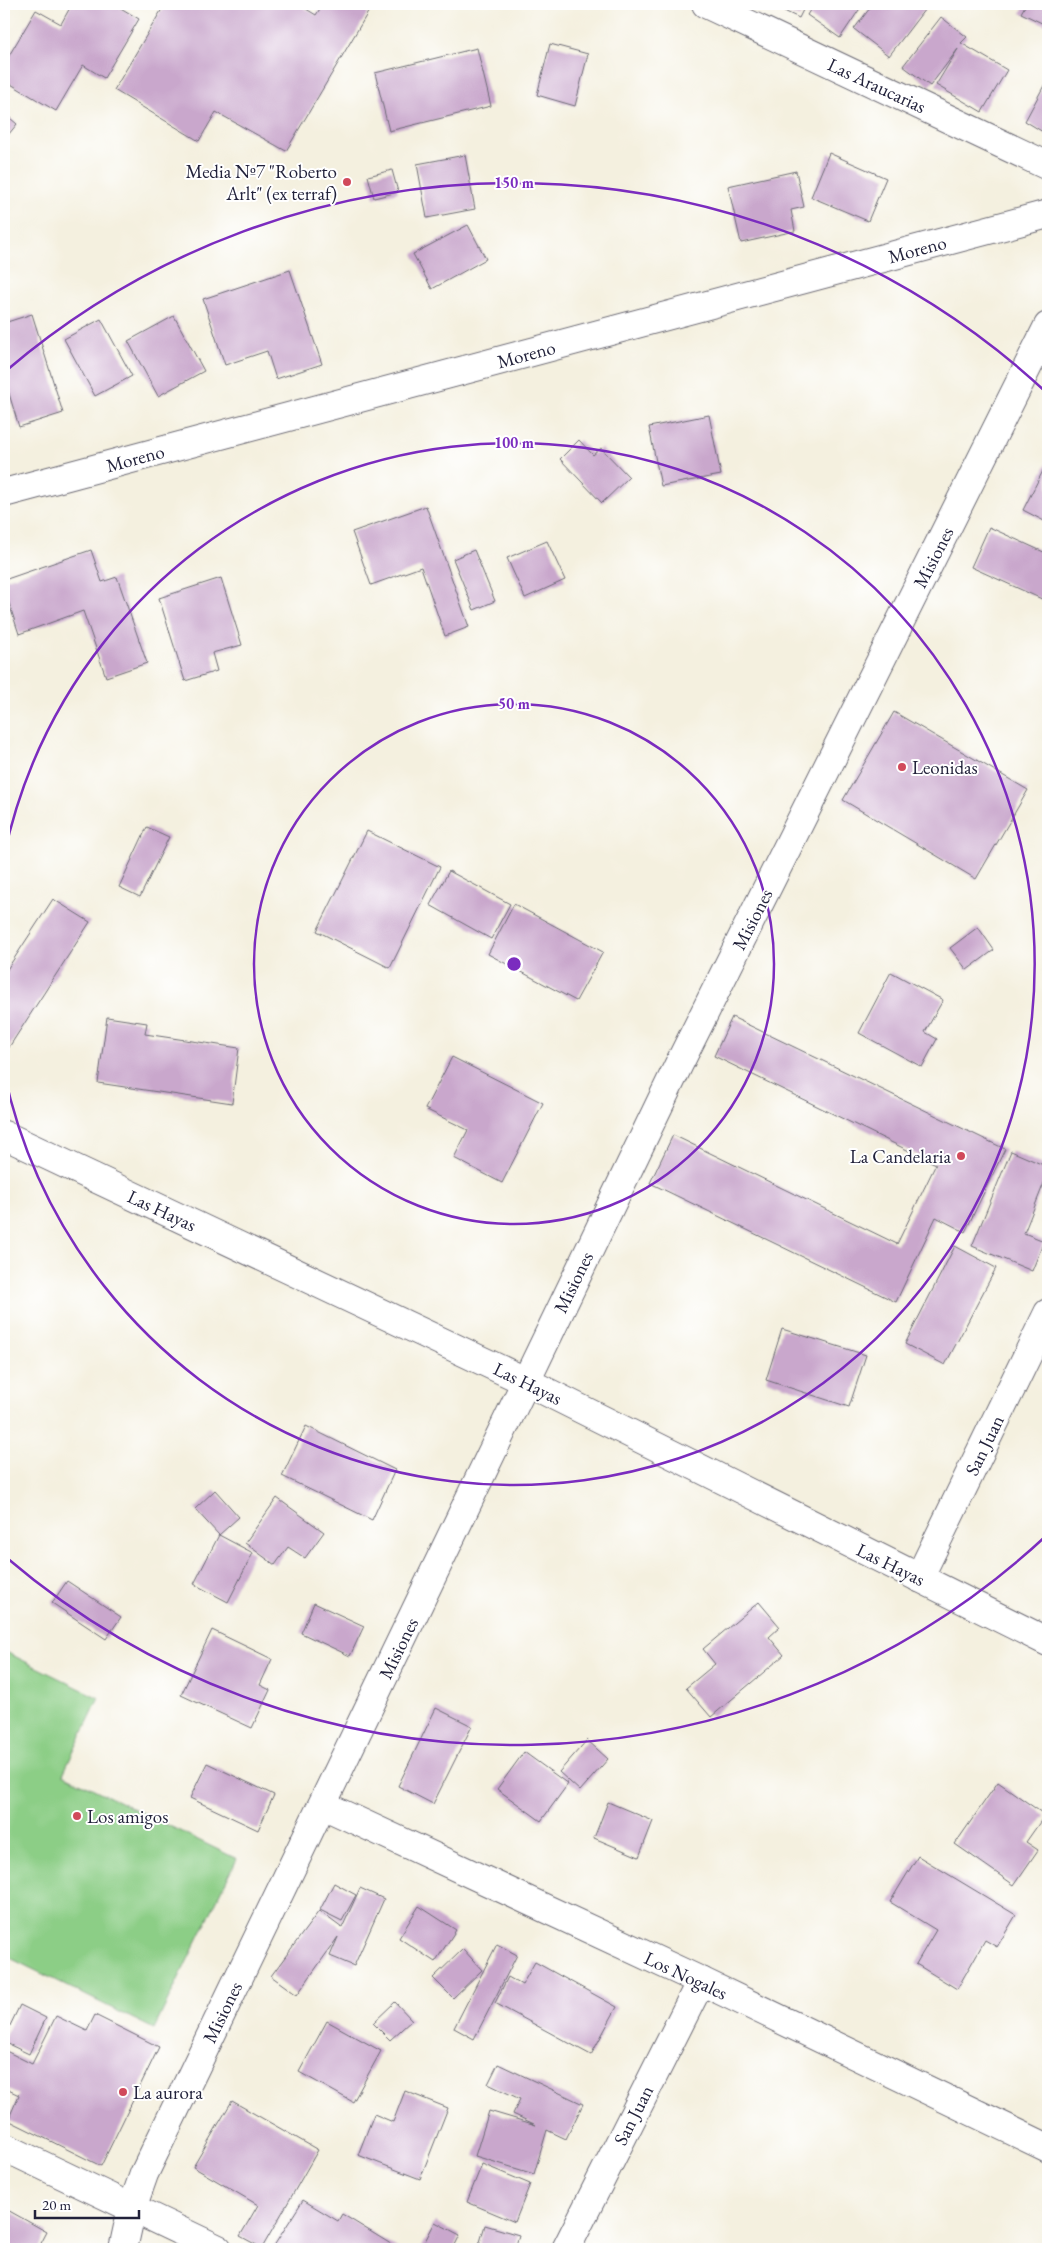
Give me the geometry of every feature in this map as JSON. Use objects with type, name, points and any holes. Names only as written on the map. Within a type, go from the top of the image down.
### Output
[{"type":"street","name":"Las Araucarias","points":[[706,4],[1048,166]]},
{"type":"street","name":"Moreno","points":[[4,493],[1048,214]]},
{"type":"street","name":"Misiones","points":[[123,2249],[132,2208],[144,2174],[683,1055],[1048,326]]},
{"type":"street","name":"Las Hayas","points":[[4,1135],[526,1381],[1048,1642]]},
{"type":"street","name":"San Juan","points":[[919,1578],[1048,1313]]},
{"type":"street","name":"Los Nogales","points":[[323,1805],[701,1981],[1048,2148]]},
{"type":"street","name":"San Juan","points":[[566,2249],[701,1981]]},
{"type":"street","points":[[4,2147],[218,2249]]},
{"type":"green space","name":"Los amigos","points":[[4,1651],[99,1698],[63,1774],[237,1859],[154,2029],[4,1955]]},
{"type":"building","points":[[72,4],[114,4],[139,19],[104,78],[83,65],[56,111],[4,80],[4,64],[36,10],[61,24]]},
{"type":"building","points":[[165,4],[298,4],[316,15],[323,4],[362,4],[370,9],[286,151],[216,112],[199,141],[114,90]]},
{"type":"building","points":[[769,4],[806,4],[799,18]]},
{"type":"building","points":[[814,4],[863,4],[840,38],[807,15]]},
{"type":"building","points":[[873,4],[928,5],[889,56],[854,29]]},
{"type":"building","points":[[1026,4],[1048,4],[1048,26],[1021,13]]},
{"type":"building","points":[[941,17],[967,37],[961,43],[1007,70],[982,112],[936,85],[958,49],[930,86],[903,66]]},
{"type":"building","points":[[550,44],[588,54],[575,106],[537,95]]},
{"type":"building","points":[[477,48],[491,106],[389,131],[375,73]]},
{"type":"building","points":[[1048,78],[1048,135],[1025,121]]},
{"type":"building","points":[[4,113],[17,124],[4,140]]},
{"type":"building","points":[[829,153],[886,178],[868,221],[811,197]]},
{"type":"building","points":[[465,155],[475,209],[427,218],[417,164]]},
{"type":"building","points":[[392,170],[398,192],[374,198],[368,176]]},
{"type":"building","points":[[796,171],[804,207],[791,210],[795,231],[741,243],[728,186]]},
{"type":"building","points":[[468,225],[486,259],[432,289],[413,254]]},
{"type":"building","points":[[290,270],[322,364],[276,379],[267,351],[225,365],[203,299]]},
{"type":"building","points":[[32,314],[63,413],[19,427],[4,377],[4,323]]},
{"type":"building","points":[[174,316],[204,371],[158,396],[128,341]]},
{"type":"building","points":[[101,319],[132,376],[95,396],[64,339]]},
{"type":"building","points":[[709,415],[721,475],[661,486],[649,427]]},
{"type":"building","points":[[579,440],[593,455],[601,448],[629,477],[602,503],[560,459]]},
{"type":"building","points":[[1048,461],[1048,523],[1023,510]]},
{"type":"building","points":[[426,506],[469,627],[445,636],[421,567],[371,585],[352,532]]},
{"type":"building","points":[[989,527],[1048,554],[1048,590],[1044,600],[971,567]]},
{"type":"building","points":[[547,541],[565,580],[525,598],[507,558]]},
{"type":"building","points":[[91,550],[102,582],[117,577],[147,663],[106,677],[83,611],[19,634],[4,588],[4,580]]},
{"type":"building","points":[[474,550],[495,601],[474,610],[453,559]]},
{"type":"building","points":[[221,578],[242,645],[212,653],[217,671],[185,681],[159,598]]},
{"type":"building","points":[[894,712],[1028,790],[976,879],[843,800]]},
{"type":"building","points":[[147,827],[169,837],[140,897],[119,887]]},
{"type":"building","points":[[367,831],[440,867],[390,968],[317,931]]},
{"type":"building","points":[[449,871],[510,904],[491,939],[430,905]]},
{"type":"building","points":[[53,899],[90,922],[4,1055],[4,974]]},
{"type":"building","points":[[514,904],[603,952],[576,1001],[488,954]]},
{"type":"building","points":[[978,927],[994,950],[967,970],[950,948]]},
{"type":"building","points":[[891,972],[943,1000],[925,1032],[937,1039],[922,1067],[859,1033]]},
{"type":"building","points":[[107,1017],[147,1023],[145,1034],[239,1048],[232,1103],[98,1083]]},
{"type":"building","name":"La Candelaria","points":[[732,1017],[1005,1149],[965,1232],[936,1217],[896,1302],[650,1183],[673,1135],[897,1244],[936,1164],[714,1056]]},
{"type":"building","points":[[452,1057],[543,1103],[502,1183],[454,1158],[468,1130],[425,1109]]},
{"type":"building","points":[[1011,1151],[1048,1167],[1048,1173],[1024,1233],[1044,1241],[1032,1271],[972,1246]]},
{"type":"building","points":[[955,1246],[996,1268],[945,1365],[905,1344]]},
{"type":"building","points":[[782,1329],[866,1355],[849,1407],[766,1380]]},
{"type":"building","points":[[306,1426],[395,1470],[372,1520],[282,1476]]},
{"type":"building","points":[[215,1490],[239,1517],[219,1535],[195,1509]]},
{"type":"building","points":[[277,1498],[324,1532],[305,1558],[288,1547],[275,1565],[245,1543]]},
{"type":"building","points":[[219,1535],[253,1553],[228,1602],[194,1584]]},
{"type":"building","points":[[67,1581],[121,1617],[106,1639],[52,1603]]},
{"type":"building","points":[[759,1602],[780,1627],[769,1637],[784,1655],[711,1717],[686,1688],[715,1664],[703,1649]]},
{"type":"building","points":[[314,1603],[364,1626],[350,1656],[301,1633]]},
{"type":"building","points":[[212,1630],[272,1659],[260,1685],[270,1690],[252,1728],[181,1695]]},
{"type":"building","points":[[436,1708],[472,1726],[433,1804],[398,1786]]},
{"type":"building","points":[[587,1740],[608,1759],[580,1791],[559,1772]]},
{"type":"building","points":[[524,1752],[568,1784],[541,1821],[497,1789]]},
{"type":"building","points":[[207,1763],[274,1795],[258,1830],[190,1798]]},
{"type":"building","points":[[998,1782],[1045,1815],[1026,1842],[1038,1850],[1014,1885],[955,1844]]},
{"type":"building","points":[[608,1802],[653,1821],[639,1857],[594,1838]]},
{"type":"building","points":[[918,1856],[1016,1915],[997,1947],[985,1940],[957,1989],[916,1964],[936,1930],[890,1902]]},
{"type":"building","points":[[334,1883],[356,1895],[342,1921],[320,1910]]},
{"type":"building","points":[[360,1888],[384,1899],[354,1966],[330,1956],[338,1937],[297,1995],[271,1976],[319,1911],[342,1928]]},
{"type":"building","points":[[419,1906],[456,1930],[435,1962],[399,1938]]},
{"type":"building","points":[[497,1944],[517,1955],[474,2039],[454,2028]]},
{"type":"building","points":[[463,1949],[482,1970],[453,1998],[433,1978]]},
{"type":"building","points":[[535,1962],[617,2007],[591,2055],[495,2003],[508,1977],[522,1985]]},
{"type":"building","points":[[395,2002],[412,2020],[390,2040],[373,2023]]},
{"type":"building","points":[[20,2005],[46,2018],[29,2054],[4,2042],[4,2038]]},
{"type":"building","points":[[95,2015],[159,2047],[101,2166],[8,2120],[19,2095],[4,2088],[4,2050],[32,2064],[56,2016],[87,2031]]},
{"type":"building","points":[[327,2021],[381,2051],[353,2102],[299,2072]]},
{"type":"building","points":[[498,2064],[583,2104],[566,2139],[547,2130],[534,2174],[475,2156],[489,2111],[536,2125],[513,2114],[520,2099],[488,2084]]},
{"type":"building","points":[[405,2091],[448,2108],[420,2179],[358,2155],[374,2114],[393,2122]]},
{"type":"building","points":[[232,2101],[318,2150],[262,2248],[240,2236],[258,2205],[193,2167]]},
{"type":"building","points":[[482,2164],[530,2184],[515,2222],[467,2202]]},
{"type":"building","points":[[303,2200],[338,2221],[342,2214],[399,2249],[272,2249]]},
{"type":"building","points":[[4,2208],[47,2232],[38,2249],[4,2249]]},
{"type":"building","points":[[435,2222],[460,2235],[453,2249],[421,2249]]},
{"type":"building","points":[[485,2225],[519,2235],[515,2249],[478,2249]]},
{"type":"place","name":"Media Nº7 \"Roberto Arlt\" (ex terraf)","points":[[347,182]]},
{"type":"place","name":"Leonidas","points":[[902,767]]},
{"type":"place","name":"La Candelaria","points":[[961,1156]]},
{"type":"place","name":"Los amigos","points":[[77,1816]]},
{"type":"place","name":"La aurora","points":[[123,2092]]}]
